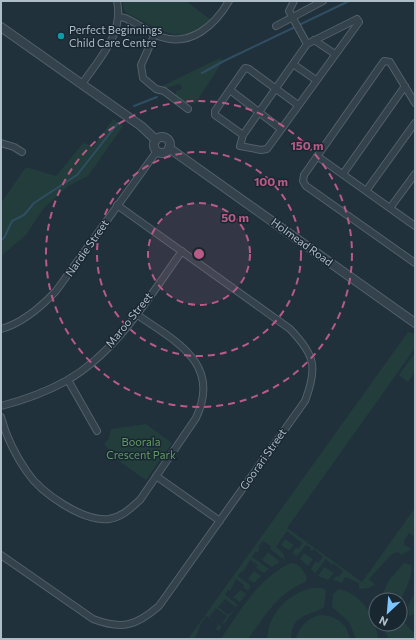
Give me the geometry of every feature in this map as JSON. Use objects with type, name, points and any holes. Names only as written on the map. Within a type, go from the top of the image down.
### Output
[{"type":"street","points":[[82,84],[110,44],[119,19],[117,1]]},
{"type":"street","points":[[119,19],[131,22],[162,37],[179,39],[198,34],[213,24],[229,1]]},
{"type":"street","points":[[294,1],[289,11],[307,44]]},
{"type":"street","points":[[276,26],[294,19],[323,1]]},
{"type":"street","points":[[359,20],[267,148],[261,150],[240,146],[243,135],[307,44],[359,20]]},
{"type":"street","points":[[1,27],[141,126],[156,140]]},
{"type":"street","points":[[155,34],[141,65],[144,78],[156,89],[164,91],[188,109]]},
{"type":"street","points":[[314,40],[335,54]]},
{"type":"street","points":[[415,103],[390,62],[384,61],[304,175],[303,181],[306,186],[415,263]]},
{"type":"street","points":[[293,64],[316,80]]},
{"type":"street","points":[[243,135],[215,115],[215,111],[245,68],[249,69],[298,105]]},
{"type":"street","points":[[343,174],[405,86]]},
{"type":"street","points":[[230,90],[281,129]]},
{"type":"street","points":[[366,190],[415,123]]},
{"type":"street","points":[[160,137],[167,139],[170,143],[169,148],[164,152],[157,151],[155,147],[156,140],[160,137]]},
{"type":"street","points":[[1,143],[14,147],[22,152]]},
{"type":"street","name":"Holmead Road","points":[[169,148],[415,323]]},
{"type":"street","name":"Nardie Street","points":[[1,329],[25,318],[43,305],[56,291],[157,151]]},
{"type":"street","points":[[317,156],[415,226]]},
{"type":"street","points":[[390,208],[415,174]]},
{"type":"street","name":"Goorari Street","points":[[1,554],[93,619],[109,625],[126,625],[144,619],[159,606],[220,521],[305,401],[312,382],[313,362],[305,343],[290,328],[117,205]]},
{"type":"street","name":"Maroo Street","points":[[1,406],[38,394],[68,380],[111,344],[136,314],[182,251]]},
{"type":"street","points":[[1,417],[5,431],[27,472],[37,484],[70,509],[85,516],[98,519],[110,518],[120,515],[140,500],[196,418],[202,405],[204,382],[197,363],[183,347],[136,314]]},
{"type":"street","points":[[68,380],[97,432]]},
{"type":"street","points":[[156,476],[220,521]]},
{"type":"green space","points":[[122,1],[186,1],[211,20],[197,31],[188,34],[170,33],[154,27],[125,12]]},
{"type":"green space","points":[[220,58],[223,61],[195,104],[189,99],[185,104],[176,96],[176,91],[182,89],[180,84],[166,88],[162,86]]},
{"type":"green space","points":[[113,119],[123,126],[88,176],[68,186],[43,209],[26,235],[1,256],[1,203],[26,167],[56,176],[84,142],[93,147]]},
{"type":"green space","points":[[408,332],[415,334],[415,348],[287,528],[362,582],[415,508],[415,538],[409,533],[404,541],[404,545],[412,549],[401,555],[398,552],[392,554],[369,579],[375,585],[368,588],[359,589],[359,583],[345,577],[342,583],[333,580],[343,571],[333,563],[332,565],[326,559],[315,573],[311,569],[316,561],[318,563],[323,557],[314,549],[312,551],[310,550],[311,548],[306,545],[297,556],[292,553],[296,547],[298,549],[302,543],[287,531],[276,547],[283,553],[285,560],[270,549],[271,546],[263,541],[258,547],[260,548],[258,552],[255,552],[252,557],[269,569],[264,573],[256,568],[258,565],[250,560],[243,572],[242,571],[238,576],[251,586],[248,591],[243,587],[244,585],[236,579],[230,591],[228,590],[225,595],[238,605],[236,607],[225,599],[218,607],[228,615],[234,610],[225,623],[222,623],[227,616],[216,608],[209,617],[222,627],[219,631],[216,630],[218,624],[206,616],[200,625],[195,639],[188,639]]},
{"type":"green space","points":[[413,355],[415,357],[415,372],[408,382],[399,375]]},
{"type":"green space","name":"Boorala Crescent Park","points":[[146,424],[172,443],[146,480],[120,462],[104,444],[109,438],[111,429]]},
{"type":"green space","points":[[285,539],[294,545],[289,550],[281,545]]},
{"type":"green space","points":[[268,552],[280,562],[272,567],[262,560]]},
{"type":"green space","points":[[304,553],[313,559],[308,566],[300,559]]},
{"type":"green space","points":[[291,563],[297,564],[301,568],[307,578],[306,582],[296,586],[280,598],[266,613],[248,639],[221,639],[243,606],[260,586],[269,577]]},
{"type":"green space","points":[[404,563],[411,565],[409,581],[404,592],[384,592],[389,580]]},
{"type":"green space","points":[[324,567],[334,573],[328,580],[318,576]]},
{"type":"green space","points":[[254,571],[261,576],[254,583],[248,579]]},
{"type":"green space","points":[[311,588],[323,588],[326,590],[324,607],[298,620],[294,624],[291,639],[267,639],[271,621],[281,606],[294,595]]},
{"type":"green space","points":[[339,589],[355,596],[361,601],[368,611],[368,632],[377,632],[378,639],[356,639],[349,622],[332,607],[333,594]]},
{"type":"green space","points":[[241,590],[246,594],[240,602],[233,597]]},
{"type":"green space","points":[[415,592],[415,614],[409,616],[408,606]]},
{"type":"green space","points":[[319,615],[330,616],[343,624],[350,639],[296,639],[301,627]]},
{"type":"green space","points":[[408,627],[415,633],[415,639],[389,639],[385,632],[408,632]]},
{"type":"waterway","points":[[202,73],[349,1]]},
{"type":"waterway","points":[[134,106],[157,97]]},
{"type":"waterway","points":[[1,240],[4,238],[12,221],[24,215],[34,203],[77,175],[118,123]]},
{"type":"place","name":"Perfect Beginnings Child Care Centre","points":[[61,36]]}]
